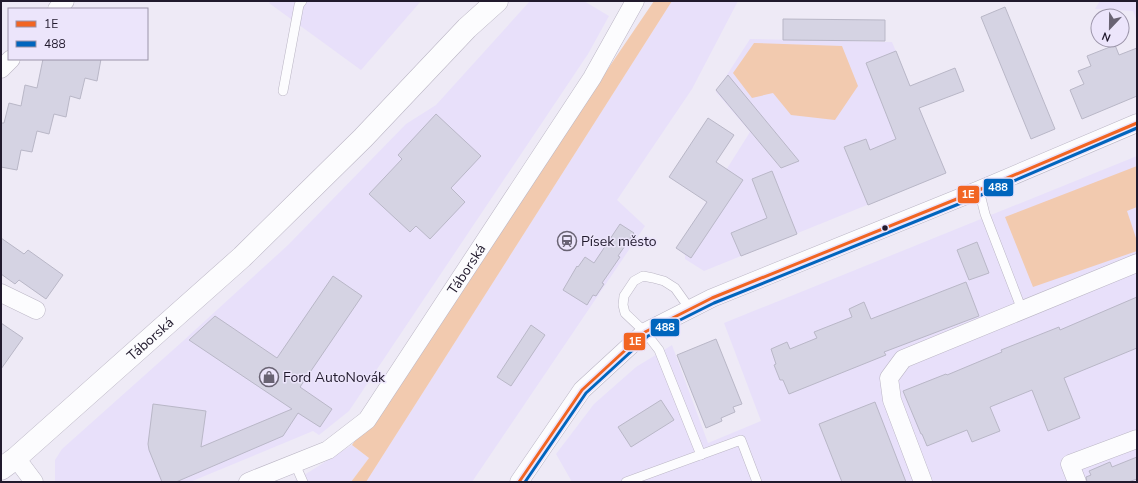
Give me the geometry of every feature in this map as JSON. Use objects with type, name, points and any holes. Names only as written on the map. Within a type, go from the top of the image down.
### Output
[{"type":"main road","name":"Táborská","points":[[467,28],[483,1]]},
{"type":"main road","name":"Táborská","points":[[6,463],[242,257],[363,138],[467,28],[497,1]]},
{"type":"street","name":"Táborská","points":[[248,482],[328,450],[368,420],[592,78],[635,1]]},
{"type":"street","points":[[1,69],[10,60]]},
{"type":"street","points":[[519,482],[582,390],[645,332],[712,298],[979,190],[1137,123]]},
{"type":"street","points":[[924,482],[892,400],[889,378],[903,359],[1137,263]]},
{"type":"street","points":[[1,293],[36,310]]},
{"type":"street","points":[[1077,482],[1070,464],[1137,439]]},
{"type":"street","name":"Táborská","points":[[6,463],[34,482]]},
{"type":"lane","points":[[283,91],[299,5],[302,1]]},
{"type":"lane","points":[[979,190],[985,214],[1022,310]]},
{"type":"lane","points":[[690,309],[675,288],[664,280],[643,276],[634,280],[624,296],[623,305],[625,313],[645,332],[660,350],[701,455]]},
{"type":"lane","points":[[626,482],[741,440],[757,482]]},
{"type":"lane","points":[[295,464],[303,482]]},
{"type":"shaded area","points":[[271,1],[421,1],[361,70],[269,3]]},
{"type":"shaded area","points":[[530,1],[584,1],[609,16],[588,54],[349,411],[319,435],[313,431],[190,482],[55,482],[55,460],[62,449],[288,245],[406,124],[436,105]]},
{"type":"shaded area","points":[[654,1],[672,1],[366,482],[351,482],[369,458],[352,445]]},
{"type":"shaded area","points":[[672,1],[738,1],[692,89],[617,200],[645,226],[472,482],[366,482]]},
{"type":"shaded area","points":[[1100,1],[1137,1],[1137,21],[1133,11],[1130,11],[1130,8],[1096,8]]},
{"type":"shaded area","points":[[750,39],[892,42],[946,173],[704,271],[685,259],[685,255],[677,248],[750,132],[716,92]]},
{"type":"shaded area","points":[[754,43],[842,46],[858,86],[835,120],[791,115],[773,93],[752,98],[733,73]]},
{"type":"shaded area","points":[[1137,156],[1137,482],[572,482],[556,454],[594,404],[636,367],[672,345],[708,443],[761,421],[724,323]]},
{"type":"shaded area","points":[[1137,166],[1137,207],[1127,211],[1137,241],[1137,251],[1033,287],[1005,217]]},
{"type":"shaded area","points":[[352,445],[369,458],[351,482],[293,482]]},
{"type":"building","points":[[1005,7],[1055,129],[1031,139],[981,17]]},
{"type":"building","points":[[783,19],[885,20],[885,41],[783,40]]},
{"type":"building","points":[[1107,48],[1116,48],[1119,55],[1137,48],[1137,96],[1082,119],[1070,90],[1084,84],[1078,71],[1091,66],[1087,56]]},
{"type":"building","points":[[896,51],[910,86],[955,68],[964,91],[919,108],[946,173],[868,205],[844,147],[866,139],[870,150],[896,139],[866,63]]},
{"type":"building","points":[[43,60],[101,60],[97,81],[85,78],[80,99],[70,96],[66,117],[54,114],[49,134],[37,131],[32,152],[21,150],[17,170],[1,167],[1,123],[4,123],[9,103],[21,106],[25,85],[37,88]]},
{"type":"building","points":[[728,75],[799,161],[781,168],[716,90]]},
{"type":"building","points":[[436,114],[481,156],[451,188],[465,202],[430,239],[416,226],[410,232],[369,194],[402,159],[398,155]]},
{"type":"building","points":[[708,118],[734,135],[716,162],[743,180],[691,258],[676,248],[707,202],[669,177]]},
{"type":"building","points":[[772,171],[797,234],[741,256],[731,233],[767,218],[752,179]]},
{"type":"building","points":[[620,224],[634,233],[602,283],[604,284],[596,296],[593,295],[587,305],[563,290],[577,266],[578,267],[585,257],[594,263]]},
{"type":"building","points":[[1,238],[24,254],[28,250],[63,275],[46,299],[19,280],[15,284],[1,274]]},
{"type":"building","points":[[977,242],[989,273],[969,280],[957,250]]},
{"type":"building","points":[[333,276],[362,296],[300,387],[332,409],[320,427],[298,413],[283,436],[176,482],[162,482],[148,444],[153,404],[206,411],[201,447],[292,409],[189,340],[215,316],[277,358]]},
{"type":"building","points":[[966,282],[979,316],[884,352],[886,355],[789,394],[783,380],[780,380],[774,365],[776,364],[771,349],[787,342],[790,349],[817,338],[814,332],[852,317],[849,309],[864,302],[871,319]]},
{"type":"building","points":[[1137,297],[1137,348],[1064,378],[1080,418],[1048,431],[1032,390],[990,407],[1000,431],[972,442],[967,430],[927,446],[903,391],[946,374],[947,375],[1002,352],[1001,350],[1059,327],[1060,330]]},
{"type":"building","points":[[1,323],[23,338],[1,369]]},
{"type":"building","points":[[531,325],[545,335],[511,386],[497,377]]},
{"type":"building","points":[[716,339],[742,404],[733,407],[735,412],[721,418],[722,421],[706,428],[677,355]]},
{"type":"building","points":[[661,400],[674,420],[631,447],[618,427]]},
{"type":"building","points":[[875,402],[906,482],[842,482],[819,424]]},
{"type":"building","points":[[1137,457],[1137,479],[1128,482],[1087,482],[1086,477],[1091,475],[1089,471],[1110,462],[1112,467]]},
{"type":"transit line","name":"1E","points":[[519,482],[582,390],[645,332],[712,298],[979,190],[1137,123]]},
{"type":"transit line","name":"488","points":[[525,482],[586,393],[648,336],[714,303],[981,195],[1137,128]]},
{"type":"place","name":"Písek město","points":[[567,241]]},
{"type":"place","name":"Ford AutoNovák","points":[[269,377]]}]
